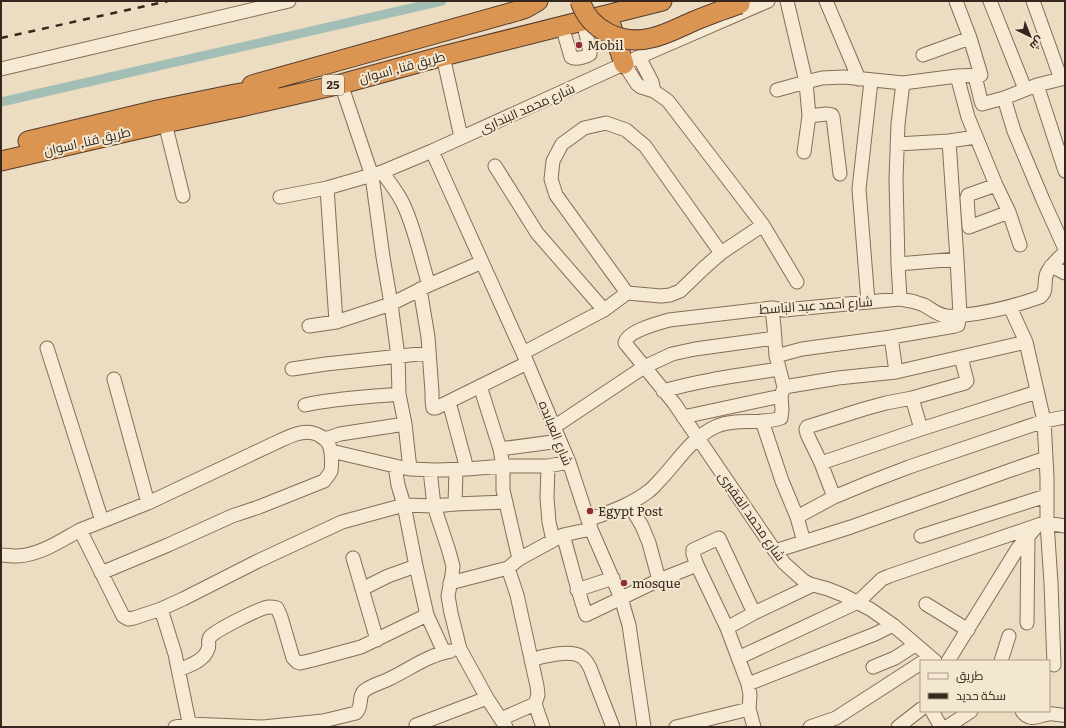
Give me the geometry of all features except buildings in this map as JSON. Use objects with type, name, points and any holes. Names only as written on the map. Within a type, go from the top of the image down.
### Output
[{"type":"highway","points":[[235,94],[250,86],[517,11],[538,1]]},
{"type":"highway","name":"طريق قنا, اسوان","points":[[1,161],[340,84],[443,56],[561,20],[581,10],[662,1]]},
{"type":"highway","points":[[581,10],[591,21],[608,34],[628,39],[640,40],[664,34],[744,2]]},
{"type":"highway","points":[[607,6],[632,60]]},
{"type":"highway","name":"طريق قنا, اسوان","points":[[1,147],[157,110],[289,84],[561,20]]},
{"type":"street","points":[[1,69],[289,1]]},
{"type":"street","name":"شارع محمد البندارى","points":[[280,197],[327,188],[377,174],[432,151],[632,60],[768,1]]},
{"type":"street","points":[[787,1],[806,82],[809,116],[804,152]]},
{"type":"street","points":[[826,1],[865,80],[859,189],[868,302]]},
{"type":"street","points":[[777,90],[822,78],[833,77],[903,83],[957,76],[980,76],[981,74],[970,38],[956,1]]},
{"type":"street","points":[[990,1],[1025,90]]},
{"type":"street","points":[[975,76],[982,104],[1004,98],[1038,85],[1063,79],[1033,1]]},
{"type":"street","points":[[561,20],[571,57],[575,59],[588,56],[590,51],[581,10]]},
{"type":"street","points":[[923,55],[970,38]]},
{"type":"street","points":[[443,56],[461,137]]},
{"type":"street","points":[[632,60],[637,84],[642,88],[654,91],[668,101],[763,225],[797,282]]},
{"type":"street","points":[[957,76],[968,117],[996,185],[1009,212],[1020,245]]},
{"type":"street","points":[[900,299],[896,179],[898,124],[903,83]]},
{"type":"street","points":[[340,84],[377,174],[383,257],[398,356],[399,394],[405,424],[410,469]]},
{"type":"street","points":[[1038,85],[1065,171]]},
{"type":"street","points":[[1004,98],[1014,131],[1042,200],[1065,249]]},
{"type":"street","points":[[809,116],[831,114],[834,117],[840,174]]},
{"type":"street","points":[[165,123],[183,196]]},
{"type":"street","points":[[627,293],[556,194],[551,179],[553,161],[562,144],[584,128],[606,123],[626,130],[645,146],[721,253]]},
{"type":"street","points":[[897,144],[949,141],[976,137]]},
{"type":"street","points":[[776,356],[802,349],[891,337],[958,325],[960,315],[949,141]]},
{"type":"street","name":"شارع العبابده","points":[[432,151],[525,358],[569,462],[590,524],[621,598],[629,626],[644,727]]},
{"type":"street","points":[[495,166],[537,233],[604,310]]},
{"type":"street","points":[[377,174],[395,189],[405,207],[412,226],[424,287],[432,407],[436,408],[480,386],[604,310],[627,293],[661,296],[670,295],[680,291],[721,253],[763,225]]},
{"type":"street","points":[[996,185],[968,195],[970,227],[1009,212]]},
{"type":"street","points":[[327,188],[336,322]]},
{"type":"street","points":[[1065,252],[1051,266],[1065,273]]},
{"type":"street","points":[[898,264],[957,259]]},
{"type":"street","points":[[308,326],[336,322],[391,304],[424,287],[482,262]]},
{"type":"street","name":"شارع احمد عبد الباسط","points":[[625,342],[627,338],[637,331],[669,320],[772,308],[784,310],[900,299],[911,300],[922,304],[946,316],[988,312],[1010,307],[1044,295],[1046,291],[1046,276],[1051,266]]},
{"type":"street","points":[[1010,307],[1026,342],[1044,421],[1046,496],[1042,524],[1051,583],[1054,665]]},
{"type":"street","points":[[450,583],[508,568],[519,559],[558,537],[590,524],[629,504],[650,491],[697,438],[717,426],[728,423],[762,422],[781,418],[782,392],[776,356],[772,308]]},
{"type":"street","points":[[891,337],[896,372]]},
{"type":"street","points":[[554,427],[644,367],[672,354],[695,349],[775,338]]},
{"type":"street","name":"شارع محمد الفقيرى","points":[[625,342],[683,417],[775,552],[804,581],[833,591],[870,609],[892,625],[915,645],[927,660]]},
{"type":"street","points":[[683,417],[838,378],[896,372],[1026,342]]},
{"type":"street","points":[[47,348],[102,521]]},
{"type":"street","points":[[292,369],[428,353]]},
{"type":"street","points":[[834,497],[821,463],[807,434],[806,429],[808,426],[886,403],[912,398],[965,384],[967,381],[961,357]]},
{"type":"street","points":[[663,391],[683,385],[779,369]]},
{"type":"street","points":[[114,379],[148,503]]},
{"type":"street","points":[[480,386],[500,449],[506,502],[519,559]]},
{"type":"street","points":[[821,463],[1037,392]]},
{"type":"street","points":[[305,405],[318,402],[399,394]]},
{"type":"street","points":[[912,398],[921,429]]},
{"type":"street","points":[[449,402],[461,470],[455,504]]},
{"type":"street","points":[[797,517],[834,497],[909,467],[1044,421],[1065,417]]},
{"type":"street","points":[[762,422],[782,481],[797,517],[804,542]]},
{"type":"street","points":[[325,440],[340,434],[405,424]]},
{"type":"street","points":[[1,555],[18,556],[32,554],[46,549],[80,530],[148,503],[293,435],[314,433],[328,443],[331,451],[331,470],[324,480],[259,507],[232,516],[101,573]]},
{"type":"street","points":[[500,449],[560,441]]},
{"type":"street","points":[[331,451],[410,469],[430,470],[461,470],[503,466],[548,466],[569,462]]},
{"type":"street","points":[[775,552],[1046,458]]},
{"type":"street","points":[[395,466],[427,615],[444,652]]},
{"type":"street","points":[[548,466],[549,522],[569,553],[577,590],[586,616],[659,580],[697,566]]},
{"type":"street","points":[[430,470],[434,506],[453,566],[448,596],[460,649],[487,698],[503,723],[535,704]]},
{"type":"street","points":[[921,536],[1046,496]]},
{"type":"street","points":[[80,530],[123,616],[128,619],[161,609],[258,561],[342,522],[404,505],[434,506],[506,502]]},
{"type":"street","points":[[629,504],[642,526],[649,543],[659,580]]},
{"type":"street","points":[[949,660],[1018,548],[1042,524]]},
{"type":"street","points":[[738,658],[858,602],[882,579],[888,576],[1042,524],[1065,526]]},
{"type":"street","points":[[1027,623],[1028,537]]},
{"type":"street","points":[[754,613],[719,538],[694,550],[693,554],[697,566],[727,628],[748,684],[750,695],[749,709],[754,727]]},
{"type":"street","points":[[353,558],[377,640]]},
{"type":"street","points":[[362,589],[388,576],[416,566]]},
{"type":"street","points":[[508,568],[517,595],[538,686],[538,694],[535,704],[543,727]]},
{"type":"street","points":[[577,590],[613,578]]},
{"type":"street","points":[[727,628],[754,613],[813,585]]},
{"type":"street","points":[[926,604],[968,630]]},
{"type":"street","points":[[179,670],[198,662],[208,650],[208,640],[217,632],[242,618],[266,608],[277,608],[293,658],[297,662],[313,660],[361,647],[427,615]]},
{"type":"street","points":[[161,609],[179,670],[190,726]]},
{"type":"street","points":[[748,684],[875,634],[892,625]]},
{"type":"street","points":[[1001,660],[1009,636]]},
{"type":"street","points":[[873,667],[895,658],[915,645]]},
{"type":"street","points":[[175,727],[264,727],[324,724],[356,713],[359,710],[362,694],[369,688],[388,680],[431,656],[460,649]]},
{"type":"street","points":[[531,660],[547,655],[559,654],[574,654],[581,656],[592,673],[613,727]]},
{"type":"street","points":[[810,727],[839,722],[920,666]]},
{"type":"street","points":[[416,725],[487,698]]},
{"type":"street","points":[[676,727],[749,709]]},
{"type":"street","points":[[898,727],[920,710]]},
{"type":"street","points":[[933,712],[942,727]]},
{"type":"street","points":[[947,727],[970,712]]},
{"type":"street","points":[[1025,718],[1049,714],[1064,718]]},
{"type":"waterway","points":[[1,102],[442,1]]},
{"type":"railway","points":[[1,38],[168,1]]},
{"type":"place","name":"Mobil","points":[[579,45]]},
{"type":"place","name":"Egypt Post","points":[[590,511]]},
{"type":"place","name":"mosque","points":[[624,583]]}]
